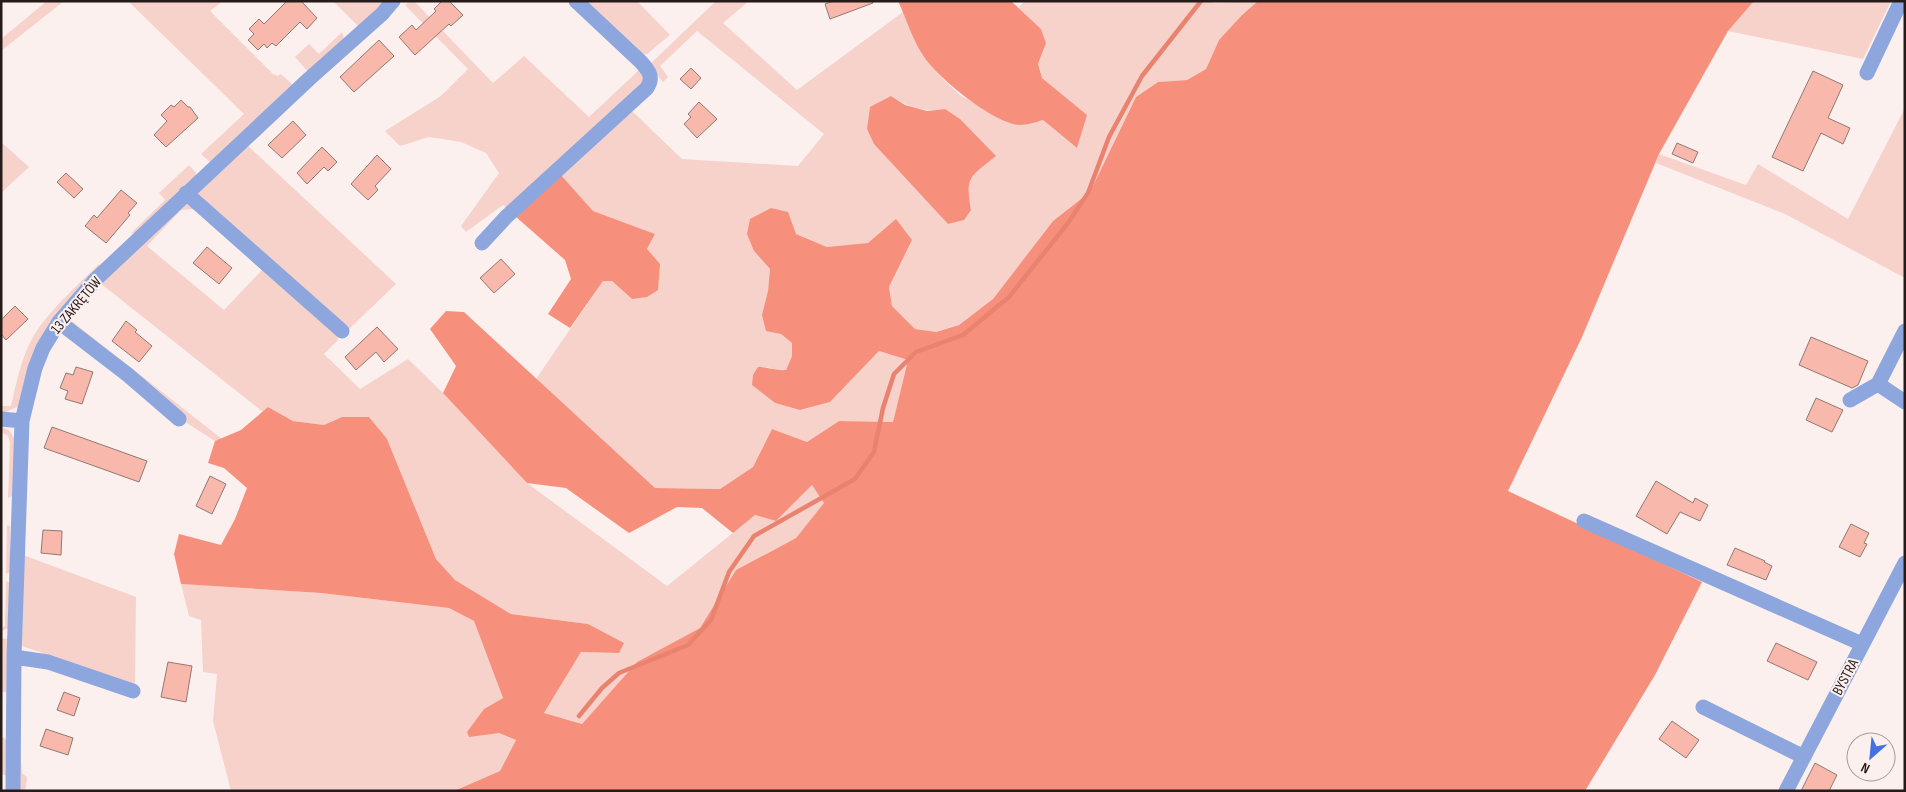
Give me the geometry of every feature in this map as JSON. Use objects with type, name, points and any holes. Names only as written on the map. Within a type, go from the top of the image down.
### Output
[{"type":"street","name":"13 ZAKRĘTÓW","points":[[13,791],[14,657],[22,421],[39,357],[58,322],[96,279],[309,79],[382,14],[393,1]]},
{"type":"street","points":[[482,243],[506,217],[650,84],[649,71],[641,62],[576,1]]},
{"type":"street","points":[[1866,73],[1901,1]]},
{"type":"street","points":[[186,193],[342,331]]},
{"type":"street","points":[[58,322],[128,376],[179,419]]},
{"type":"street","points":[[1850,400],[1878,384],[1905,331]]},
{"type":"street","points":[[1878,384],[1905,402]]},
{"type":"street","points":[[1,419],[22,421]]},
{"type":"street","points":[[1584,521],[1862,644]]},
{"type":"street","name":"BYSTRA","points":[[1786,791],[1862,644],[1903,570]]},
{"type":"street","points":[[14,657],[48,662],[133,691]]},
{"type":"street","points":[[1703,707],[1804,757]]},
{"type":"shaded area","points":[[47,1],[64,1],[1,51],[1,39]]},
{"type":"shaded area","points":[[128,1],[223,1],[210,11],[274,75],[281,74],[293,85],[211,163],[201,154],[244,114]]},
{"type":"shaded area","points":[[333,1],[388,1],[360,28]]},
{"type":"shaded area","points":[[410,1],[414,1],[493,83],[524,56],[589,117],[639,70],[569,1],[572,1],[638,64],[645,81],[509,210],[503,205],[466,232],[461,226],[499,173],[486,153],[461,142],[429,137],[400,146],[385,131],[441,96],[468,69],[405,5]]},
{"type":"shaded area","points":[[582,1],[637,1],[670,35],[647,54],[641,55]]},
{"type":"shaded area","points":[[716,1],[749,1],[723,23],[797,90],[903,12],[922,55],[937,73],[961,96],[1020,125],[1043,120],[1077,148],[1086,115],[1042,78],[1038,64],[1046,43],[1041,29],[1018,8],[1025,1],[1212,1],[1214,3],[1258,1],[1219,40],[1206,69],[1187,80],[1158,82],[1136,97],[1090,192],[1053,221],[993,299],[959,325],[935,332],[915,329],[892,306],[889,287],[912,240],[827,247],[796,234],[754,251],[770,269],[768,291],[781,334],[792,343],[792,356],[786,370],[777,371],[767,367],[752,385],[775,403],[801,410],[830,402],[879,351],[908,360],[893,422],[839,421],[807,442],[772,429],[753,467],[720,489],[655,488],[536,379],[603,281],[612,281],[632,299],[647,249],[655,234],[593,211],[560,174],[631,110],[682,159],[798,166],[824,134],[697,31],[660,66],[668,77],[663,82],[649,65]],"holes":[[[891,96],[910,106],[923,109],[945,109],[995,156],[971,178],[969,184],[971,210],[948,224],[917,189]]]},
{"type":"shaded area","points":[[898,1],[1011,1],[1041,29],[1046,43],[1038,64],[1042,78],[1087,115],[1077,148],[1043,120],[1023,125],[1009,123],[981,108],[952,86],[922,54]]},
{"type":"shaded area","points":[[1258,1],[1754,1],[1728,31],[1659,154],[1582,337],[1508,491],[1702,582],[1655,675],[1585,791],[454,791],[500,771],[516,740],[499,733],[469,737],[467,732],[484,709],[503,698],[474,621],[449,608],[321,593],[181,584],[174,554],[179,534],[221,545],[235,519],[247,488],[224,468],[208,463],[215,441],[241,430],[268,407],[293,421],[324,425],[342,417],[369,417],[387,439],[436,559],[455,580],[511,614],[588,624],[624,643],[619,653],[581,652],[544,713],[582,724],[637,662],[700,628],[736,570],[796,538],[824,503],[812,485],[776,521],[755,515],[733,533],[702,508],[677,507],[629,533],[566,488],[527,483],[443,393],[456,366],[430,329],[446,311],[464,312],[655,488],[720,489],[753,467],[772,429],[807,442],[839,421],[893,422],[908,360],[879,351],[830,402],[800,410],[775,403],[752,385],[753,375],[758,367],[786,370],[792,356],[792,343],[781,334],[766,331],[762,315],[768,291],[770,269],[754,251],[747,234],[750,219],[771,208],[788,212],[796,234],[827,247],[868,243],[896,219],[912,240],[889,287],[892,306],[915,329],[936,332],[959,325],[993,299],[1053,221],[1090,192],[1136,97],[1158,82],[1187,80],[1206,69],[1219,40]]},
{"type":"shaded area","points":[[1754,1],[1891,1],[1863,59],[1728,31]]},
{"type":"shaded area","points":[[342,32],[345,41],[308,72],[295,57],[309,44],[319,54]]},
{"type":"shaded area","points":[[891,96],[905,105],[927,111],[945,109],[960,119],[996,156],[975,173],[969,184],[971,210],[964,220],[948,224],[874,144],[867,129],[870,107]]},
{"type":"shaded area","points":[[1905,108],[1905,278],[1785,214],[1656,163],[1659,154],[1746,185],[1758,164],[1848,219]]},
{"type":"shaded area","points":[[1,142],[29,167],[1,193]]},
{"type":"shaded area","points":[[248,146],[396,284],[347,331],[195,193]]},
{"type":"shaded area","points":[[189,165],[196,173],[196,177],[136,234],[131,233],[165,200],[159,193]]},
{"type":"shaded area","points":[[560,174],[593,211],[655,234],[647,249],[660,264],[658,290],[647,297],[632,299],[612,281],[603,281],[570,328],[548,314],[571,279],[565,260],[515,216]]},
{"type":"shaded area","points":[[187,204],[194,209],[181,210],[147,246],[224,310],[263,269],[338,333],[338,340],[324,354],[360,389],[408,359],[443,393],[527,483],[667,586],[755,515],[776,521],[812,485],[825,503],[796,538],[736,570],[700,628],[637,662],[582,724],[544,713],[581,652],[619,653],[588,624],[511,614],[455,580],[436,559],[387,439],[342,417],[324,425],[293,421],[268,407],[263,412],[100,283]]},
{"type":"shaded area","points":[[99,264],[100,268],[80,289],[21,403],[17,407],[1,414],[1,406],[11,406],[19,372],[38,329],[62,300]]},
{"type":"shaded area","points":[[69,320],[222,439],[215,441],[187,423],[176,411],[70,326]]},
{"type":"shaded area","points":[[1,426],[10,431],[16,442],[12,496],[8,498],[10,442],[8,436],[1,432]]},
{"type":"shaded area","points":[[7,525],[10,526],[10,572],[6,574]]},
{"type":"shaded area","points":[[23,555],[136,597],[135,685],[22,646]]},
{"type":"shaded area","points":[[6,581],[10,583],[9,628],[1,631],[1,628],[5,626]]},
{"type":"shaded area","points":[[181,584],[321,593],[449,608],[474,621],[503,698],[484,709],[499,733],[516,740],[500,771],[454,791],[231,791],[213,721],[217,674],[203,672],[201,620],[189,616]]},
{"type":"shaded area","points":[[1,638],[7,639],[6,692],[1,692]]},
{"type":"shaded area","points":[[1,736],[7,740],[8,776],[1,774]]},
{"type":"shaded area","points":[[20,748],[22,773],[27,777],[24,791],[18,791]]},
{"type":"building","points":[[287,1],[301,1],[317,18],[307,29],[300,22],[276,46],[272,43],[267,48],[264,44],[258,50],[248,40],[254,34],[249,29],[259,19],[264,24]]},
{"type":"building","points":[[442,1],[449,1],[463,15],[451,26],[449,24],[415,55],[399,37],[412,25],[416,30],[436,11],[434,9]]},
{"type":"building","points":[[833,1],[873,1],[873,3],[830,19],[825,4]]},
{"type":"building","points":[[379,40],[394,56],[354,92],[340,77]]},
{"type":"building","points":[[691,68],[701,78],[691,89],[680,79]]},
{"type":"building","points":[[1813,71],[1843,85],[1828,118],[1850,128],[1843,144],[1821,133],[1803,171],[1772,157]]},
{"type":"building","points":[[181,100],[190,107],[198,118],[166,147],[154,135],[167,121],[161,115],[171,105],[174,107]]},
{"type":"building","points":[[699,102],[717,119],[697,138],[684,124],[691,117],[688,114]]},
{"type":"building","points":[[293,121],[306,135],[282,158],[268,145]]},
{"type":"building","points":[[1677,143],[1698,152],[1693,163],[1672,154]]},
{"type":"building","points":[[322,147],[337,162],[328,171],[324,167],[307,184],[297,173]]},
{"type":"building","points":[[377,155],[391,169],[375,186],[378,190],[368,200],[351,184]]},
{"type":"building","points":[[66,173],[83,189],[74,198],[57,182]]},
{"type":"building","points":[[121,190],[137,203],[128,213],[130,215],[106,243],[85,226],[94,215],[97,218]]},
{"type":"building","points":[[207,247],[232,268],[219,284],[193,263]]},
{"type":"building","points":[[501,259],[515,274],[494,293],[480,278]]},
{"type":"building","points":[[15,306],[28,319],[6,340],[1,334],[1,320]]},
{"type":"building","points":[[126,321],[137,330],[135,332],[152,346],[139,362],[112,341]]},
{"type":"building","points":[[377,327],[398,349],[384,362],[376,352],[356,370],[345,357]]},
{"type":"building","points":[[1811,337],[1868,361],[1858,385],[1852,388],[1799,365]]},
{"type":"building","points":[[76,367],[93,372],[82,404],[65,399],[68,391],[60,388],[66,373],[73,375]]},
{"type":"building","points":[[1816,398],[1843,410],[1832,432],[1806,420]]},
{"type":"building","points":[[52,427],[147,461],[139,482],[44,448]]},
{"type":"building","points":[[210,476],[226,484],[212,514],[196,506]]},
{"type":"building","points":[[1656,481],[1693,503],[1695,498],[1708,505],[1700,521],[1680,512],[1667,534],[1636,516]]},
{"type":"building","points":[[1851,524],[1869,533],[1864,543],[1867,544],[1860,557],[1839,547]]},
{"type":"building","points":[[43,530],[62,531],[61,555],[41,553]]},
{"type":"building","points":[[1735,548],[1772,566],[1766,580],[1727,565]]},
{"type":"building","points":[[1776,643],[1817,662],[1808,680],[1767,661]]},
{"type":"building","points":[[168,662],[192,666],[186,702],[161,697]]},
{"type":"building","points":[[64,692],[80,698],[74,716],[57,710]]},
{"type":"building","points":[[1672,721],[1699,740],[1686,758],[1659,739]]},
{"type":"building","points":[[46,729],[73,738],[68,755],[40,746]]},
{"type":"building","points":[[1815,763],[1837,775],[1829,791],[1801,791]]},
{"type":"waterway","points":[[579,716],[602,688],[619,673],[688,645],[711,620],[729,572],[754,536],[855,479],[874,452],[883,408],[894,374],[916,352],[963,335],[1009,297],[1068,223],[1088,193],[1109,137],[1142,76],[1201,1]]}]
